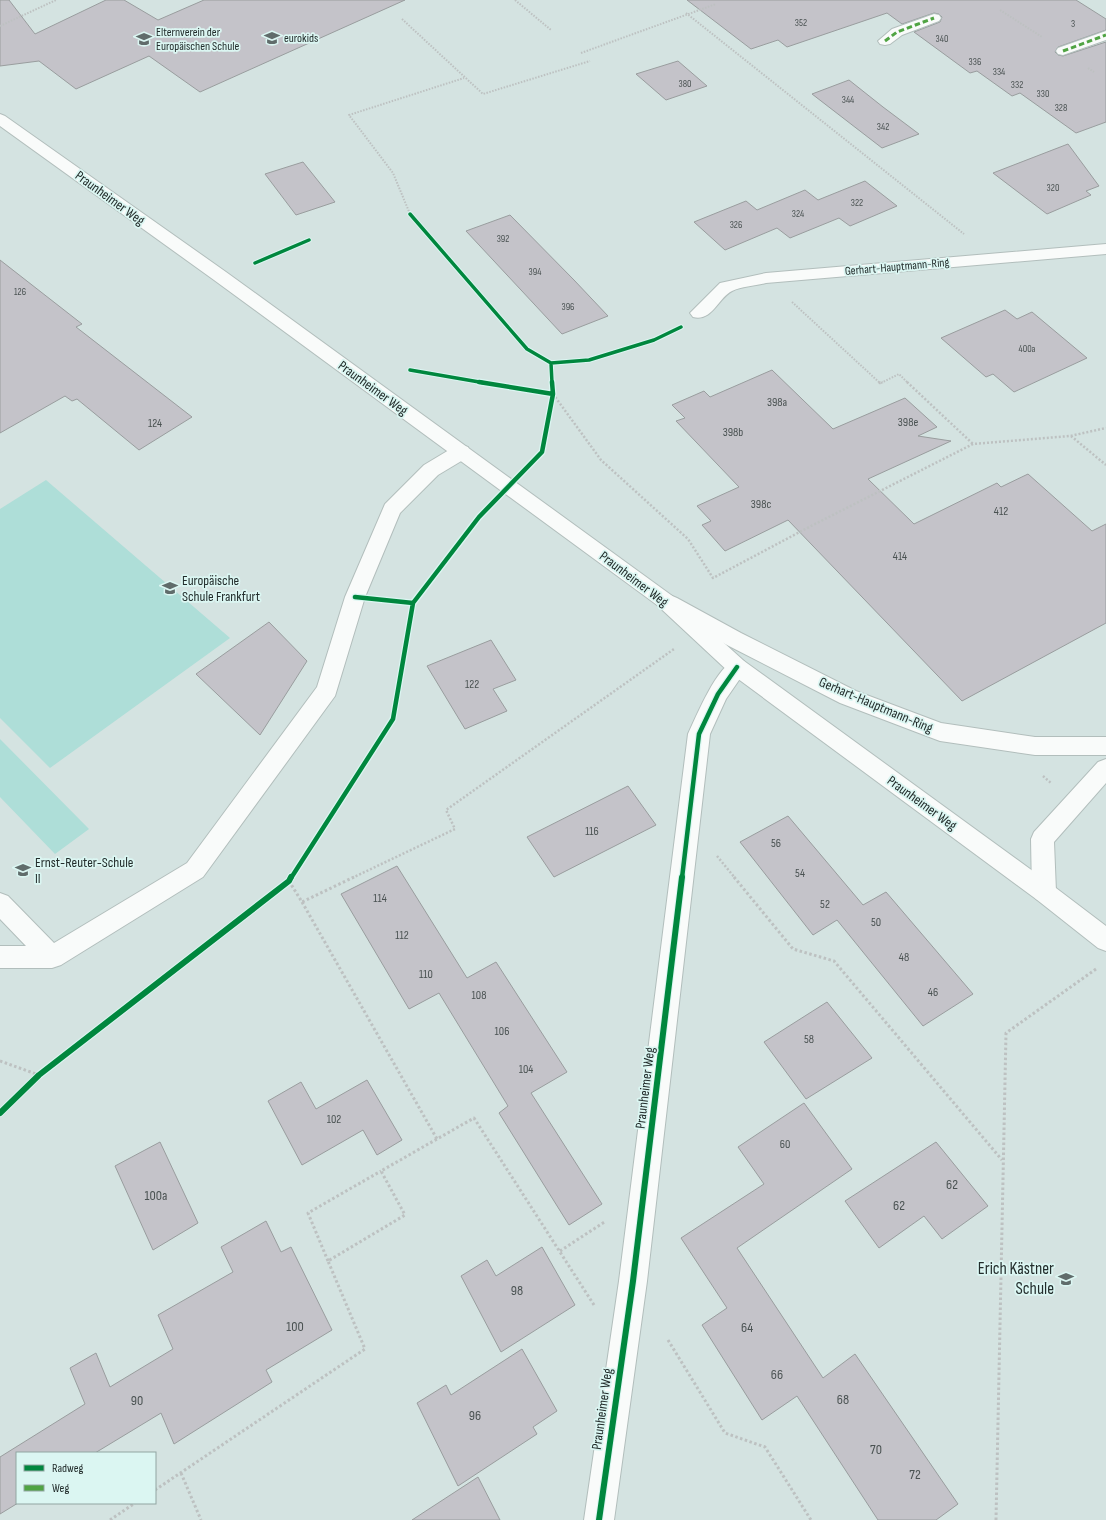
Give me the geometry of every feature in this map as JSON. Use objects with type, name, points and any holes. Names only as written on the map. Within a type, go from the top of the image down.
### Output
[{"type":"street","points":[[885,41],[897,32],[934,18]]},
{"type":"street","points":[[1063,51],[1106,35]]},
{"type":"street","name":"Praunheimer Weg","points":[[0,119],[664,600],[737,667],[1044,892],[1106,940]]},
{"type":"street","name":"Gerhart-Hauptmann-Ring","points":[[699,313],[726,288],[766,278],[1106,249]]},
{"type":"street","points":[[0,957],[52,957],[196,870],[327,690],[355,597],[392,510],[431,470],[461,452]]},
{"type":"street","name":"Gerhart-Hauptmann-Ring","points":[[664,600],[734,639],[848,697],[940,732],[1035,746],[1106,746]]},
{"type":"street","name":"Praunheimer Weg","points":[[599,1520],[633,1281],[699,734],[718,694],[737,667]]},
{"type":"street","points":[[1044,892],[1042,839],[1106,768]]},
{"type":"street","points":[[0,903],[52,957]]},
{"type":"path","points":[[0,26],[56,0]]},
{"type":"path","points":[[515,0],[551,30]]},
{"type":"path","points":[[581,53],[686,13],[716,4]]},
{"type":"path","points":[[686,13],[969,238]]},
{"type":"path","points":[[402,19],[483,94],[590,60]]},
{"type":"path","points":[[410,214],[393,173],[349,115],[464,78]]},
{"type":"path","points":[[791,301],[880,382],[899,374],[973,444]]},
{"type":"path","points":[[553,394],[601,460],[688,539],[712,578],[973,444],[1070,436],[1106,428]]},
{"type":"path","points":[[1070,436],[1106,465]]},
{"type":"path","points":[[302,902],[455,829],[446,810],[674,649]]},
{"type":"path","points":[[1041,770],[1043,776],[1053,784]]},
{"type":"path","points":[[712,851],[793,949],[834,961],[1002,1160]]},
{"type":"path","points":[[289,881],[437,1139]]},
{"type":"path","points":[[996,1520],[1002,1160],[1006,1034],[1099,966]]},
{"type":"path","points":[[0,1061],[39,1075]]},
{"type":"path","points":[[156,1489],[365,1349],[308,1213],[474,1118],[596,1308]]},
{"type":"path","points":[[328,1261],[405,1215],[381,1171]]},
{"type":"path","points":[[560,1252],[612,1218]]},
{"type":"path","points":[[668,1340],[725,1434],[765,1446],[812,1520]]},
{"type":"path","points":[[181,1472],[201,1520]]},
{"type":"path","points":[[110,1520],[134,1504]]},
{"type":"shaded area","points":[[46,480],[230,638],[50,768],[0,718],[0,509]]},
{"type":"shaded area","points":[[0,739],[89,829],[55,854],[0,797]]},
{"type":"building","points":[[0,0],[9,0],[35,34],[106,0],[124,0],[158,20],[204,0],[405,0],[200,92],[149,56],[76,89],[39,61],[0,66]]},
{"type":"building","points":[[687,0],[1076,0],[1106,19],[1106,30],[1058,47],[1055,52],[1058,55],[1063,56],[1106,42],[1106,122],[1076,133],[1020,93],[1012,96],[977,71],[970,73],[914,32],[940,22],[942,17],[939,14],[934,13],[902,24],[887,13],[787,47],[778,40],[751,49]]},
{"type":"building","points":[[678,61],[707,86],[666,100],[636,74]]},
{"type":"building","points":[[849,80],[919,134],[882,148],[812,94]]},
{"type":"building","points":[[1068,144],[1099,186],[1086,191],[1091,195],[1047,214],[993,173]]},
{"type":"building","points":[[303,162],[335,202],[296,215],[265,174]]},
{"type":"building","points":[[865,181],[897,206],[850,226],[839,218],[790,238],[777,228],[725,250],[694,222],[746,201],[757,210],[805,190],[818,200]]},
{"type":"building","points":[[510,215],[608,316],[562,334],[466,231]]},
{"type":"building","points":[[0,260],[82,324],[76,327],[192,417],[139,450],[77,399],[72,401],[65,396],[0,433]]},
{"type":"building","points":[[1005,310],[1017,319],[1032,312],[1087,358],[1014,392],[993,374],[986,377],[941,338]]},
{"type":"building","points":[[772,370],[833,429],[905,398],[937,427],[918,436],[951,441],[868,479],[914,524],[997,483],[1001,487],[1028,474],[1092,531],[1106,524],[1106,623],[962,701],[788,520],[725,551],[702,525],[711,521],[697,506],[739,487],[676,421],[685,418],[672,405],[704,391],[710,397]]},
{"type":"building","points":[[269,622],[307,661],[260,735],[196,674]]},
{"type":"building","points":[[491,640],[516,680],[493,689],[507,711],[465,729],[427,666]]},
{"type":"building","points":[[628,786],[656,825],[554,877],[527,837]]},
{"type":"building","points":[[788,816],[863,905],[886,892],[973,994],[923,1026],[837,920],[813,935],[740,842]]},
{"type":"building","points":[[397,866],[467,978],[496,962],[567,1072],[531,1093],[602,1204],[569,1225],[499,1113],[508,1106],[439,993],[409,1009],[341,894]]},
{"type":"building","points":[[827,1002],[872,1058],[806,1099],[764,1042]]},
{"type":"building","points":[[367,1080],[402,1140],[377,1155],[363,1130],[302,1165],[268,1101],[301,1082],[316,1109]]},
{"type":"building","points":[[804,1103],[852,1169],[737,1248],[823,1378],[855,1354],[958,1504],[936,1520],[878,1520],[797,1396],[762,1420],[702,1325],[727,1308],[681,1238],[764,1184],[738,1147]]},
{"type":"building","points":[[160,1142],[198,1223],[153,1250],[115,1166]]},
{"type":"building","points":[[936,1142],[988,1206],[942,1239],[924,1216],[879,1248],[845,1201]]},
{"type":"building","points":[[266,1221],[281,1252],[291,1247],[332,1330],[266,1370],[272,1382],[174,1444],[161,1413],[97,1452],[16,1452],[16,1504],[0,1514],[0,1457],[85,1404],[70,1368],[96,1353],[110,1387],[173,1349],[158,1315],[233,1272],[221,1247]]},
{"type":"building","points":[[542,1247],[575,1305],[501,1352],[461,1276],[487,1260],[496,1276]]},
{"type":"building","points":[[522,1349],[557,1411],[533,1427],[537,1434],[458,1486],[417,1403],[446,1385],[451,1395]]},
{"type":"building","points":[[478,1477],[500,1520],[412,1520]]},
{"type":"marked path","points":[[885,41],[897,32],[934,18]]},
{"type":"marked path","points":[[1063,51],[1106,35]]},
{"type":"cycle path","points":[[410,214],[527,349],[551,363]]},
{"type":"cycle path","points":[[255,263],[309,240]]},
{"type":"cycle path","points":[[0,1113],[39,1075],[289,881],[393,719],[413,603],[479,517],[542,452],[553,394],[551,363],[589,360],[654,340],[681,327]]},
{"type":"cycle path","points":[[410,370],[553,394]]},
{"type":"cycle path","points":[[355,597],[413,603]]},
{"type":"cycle path","points":[[599,1520],[633,1281],[699,734],[718,694],[737,667]]},
{"type":"place","name":"eurokids","points":[[272,38]]},
{"type":"place","name":"Elternverein der Europäischen Schule","points":[[144,39]]},
{"type":"place","name":"Europäische Schule Frankfurt","points":[[170,588]]},
{"type":"place","name":"Ernst-Reuter-Schule II","points":[[23,870]]},
{"type":"place","name":"Erich Kästner Schule","points":[[1066,1279]]}]
